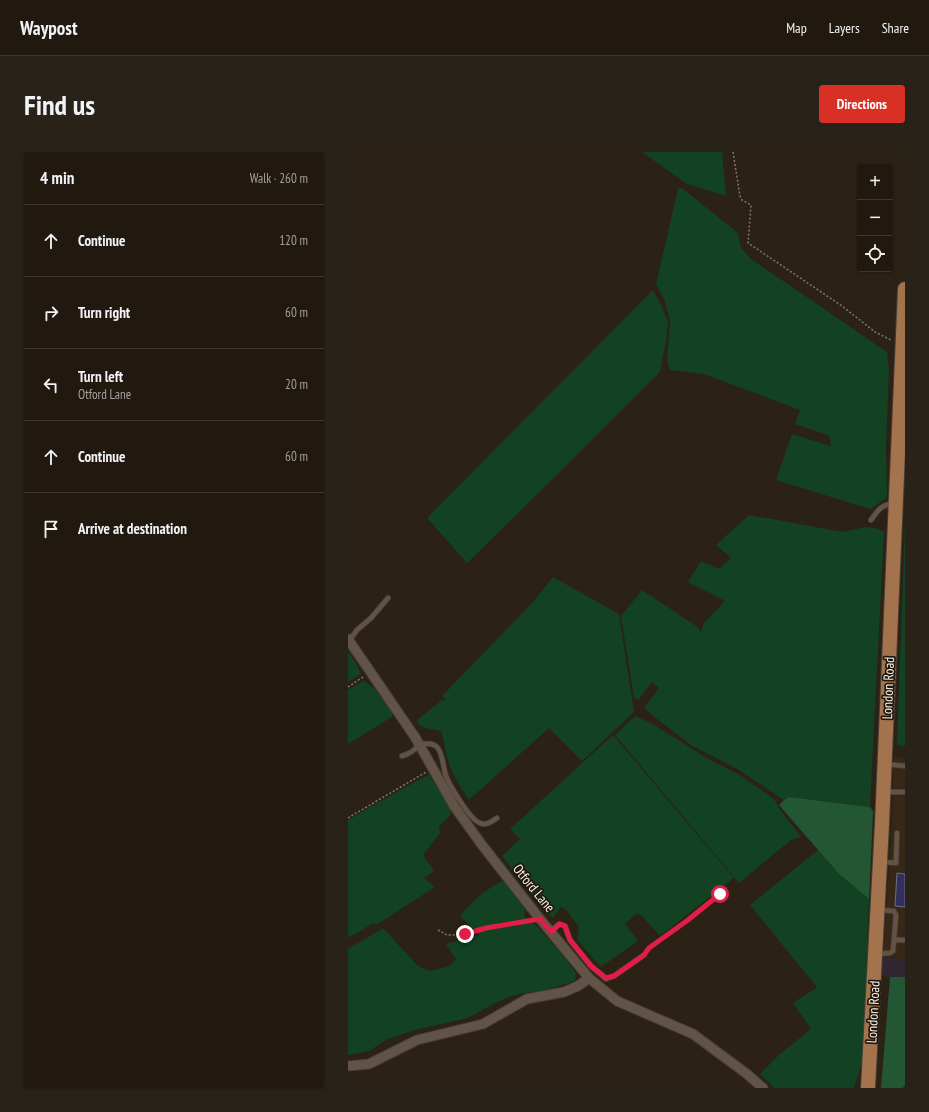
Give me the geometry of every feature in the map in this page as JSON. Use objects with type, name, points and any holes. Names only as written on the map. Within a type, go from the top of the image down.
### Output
[{"type":"main road","name":"London Road","points":[[868,1088],[876,954],[904,342],[905,289]]},
{"type":"street","name":"Otford Lane","points":[[349,640],[419,744],[454,806],[482,845],[540,919],[589,978],[617,1001],[693,1034],[747,1074],[763,1088]]},
{"type":"street","points":[[348,1066],[369,1064],[417,1040],[483,1024],[527,999],[564,992],[578,986],[589,978]]},
{"type":"lane","points":[[871,520],[886,504],[896,502]]},
{"type":"lane","points":[[349,640],[388,598]]},
{"type":"lane","points":[[402,756],[412,752],[419,744],[432,744],[438,748],[446,776],[460,802],[475,821],[481,824],[488,824],[497,818]]},
{"type":"lane","points":[[884,764],[905,766]]},
{"type":"lane","points":[[883,792],[905,792]]},
{"type":"lane","points":[[880,862],[896,862],[897,833]]},
{"type":"lane","points":[[876,954],[894,951],[896,915],[894,911],[878,910]]},
{"type":"lane","points":[[551,932],[560,924],[565,926],[570,940],[591,966],[606,978],[614,976],[644,955]]},
{"type":"lane","points":[[894,940],[905,940]]},
{"type":"path","points":[[733,152],[740,196],[742,200],[751,205],[748,243],[842,306],[875,332],[893,342],[904,342]]},
{"type":"path","points":[[348,687],[371,672]]},
{"type":"path","points":[[348,818],[433,768]]},
{"type":"path","points":[[644,955],[649,948],[688,920],[728,886]]},
{"type":"path","points":[[438,930],[447,936],[465,934],[486,928],[540,919]]},
{"type":"shaded area","points":[[894,756],[905,757],[905,959],[883,957],[892,825]]},
{"type":"shaded area","points":[[883,957],[905,959],[905,977],[881,976]]},
{"type":"green space","points":[[642,152],[722,152],[726,196],[687,184]]},
{"type":"green space","points":[[682,188],[738,233],[741,248],[751,259],[887,352],[889,370],[886,448],[887,496],[870,509],[776,480],[792,434],[831,446],[830,436],[795,424],[800,410],[704,374],[670,370],[667,360],[670,322],[665,301],[656,284],[678,189]]},
{"type":"green space","points":[[653,290],[668,321],[660,372],[467,563],[427,518]]},
{"type":"green space","points":[[749,515],[843,532],[865,527],[875,528],[884,532],[870,807],[789,797],[784,800],[739,770],[691,745],[644,708],[659,688],[652,682],[639,699],[634,698],[621,616],[642,590],[699,628],[700,633],[704,623],[725,601],[688,582],[701,561],[719,569],[731,558],[716,545]]},
{"type":"green space","points":[[905,520],[905,746],[897,745]]},
{"type":"green space","points":[[553,577],[619,614],[634,712],[582,761],[549,728],[469,800],[453,774],[441,731],[426,728],[418,724],[417,720],[442,700],[447,701],[442,696],[532,603]]},
{"type":"green space","points":[[348,652],[361,674],[348,682]]},
{"type":"green space","points":[[363,681],[372,687],[383,699],[393,712],[392,717],[348,744],[348,690]]},
{"type":"green space","points":[[635,716],[653,724],[708,759],[740,775],[774,799],[781,811],[801,837],[791,840],[739,883],[615,735]]},
{"type":"green space","points":[[613,735],[734,878],[660,936],[642,916],[637,913],[625,924],[638,941],[601,967],[577,940],[579,927],[566,910],[561,907],[553,918],[549,915],[502,856],[520,839],[510,829]]},
{"type":"green space","points":[[429,775],[451,808],[450,815],[439,827],[440,833],[423,855],[434,871],[424,878],[435,887],[376,925],[374,923],[348,938],[348,820]]},
{"type":"green space","points":[[789,797],[870,807],[873,811],[869,899],[839,874],[779,805]]},
{"type":"green space","points":[[818,850],[839,874],[869,899],[863,1061],[854,1088],[774,1088],[760,1074],[779,1055],[811,1029],[793,1003],[817,987],[750,905]]},
{"type":"green space","points":[[504,880],[525,909],[524,916],[537,926],[562,954],[576,973],[575,981],[545,990],[514,995],[495,1003],[468,1018],[415,1030],[388,1039],[369,1051],[348,1055],[348,949],[383,928],[418,966],[430,971],[450,966],[456,959],[446,944],[479,935],[460,916],[469,905],[491,887]]},
{"type":"green space","points":[[890,977],[905,977],[905,1088],[881,1088]]},
{"type":"building","points":[[897,873],[905,874],[905,907],[895,906]]},
{"type":"route","points":[[465,934],[486,928],[540,919],[551,932],[560,924],[565,926],[570,940],[591,966],[606,978],[614,976],[644,955],[649,948],[688,920],[720,894]]}]
